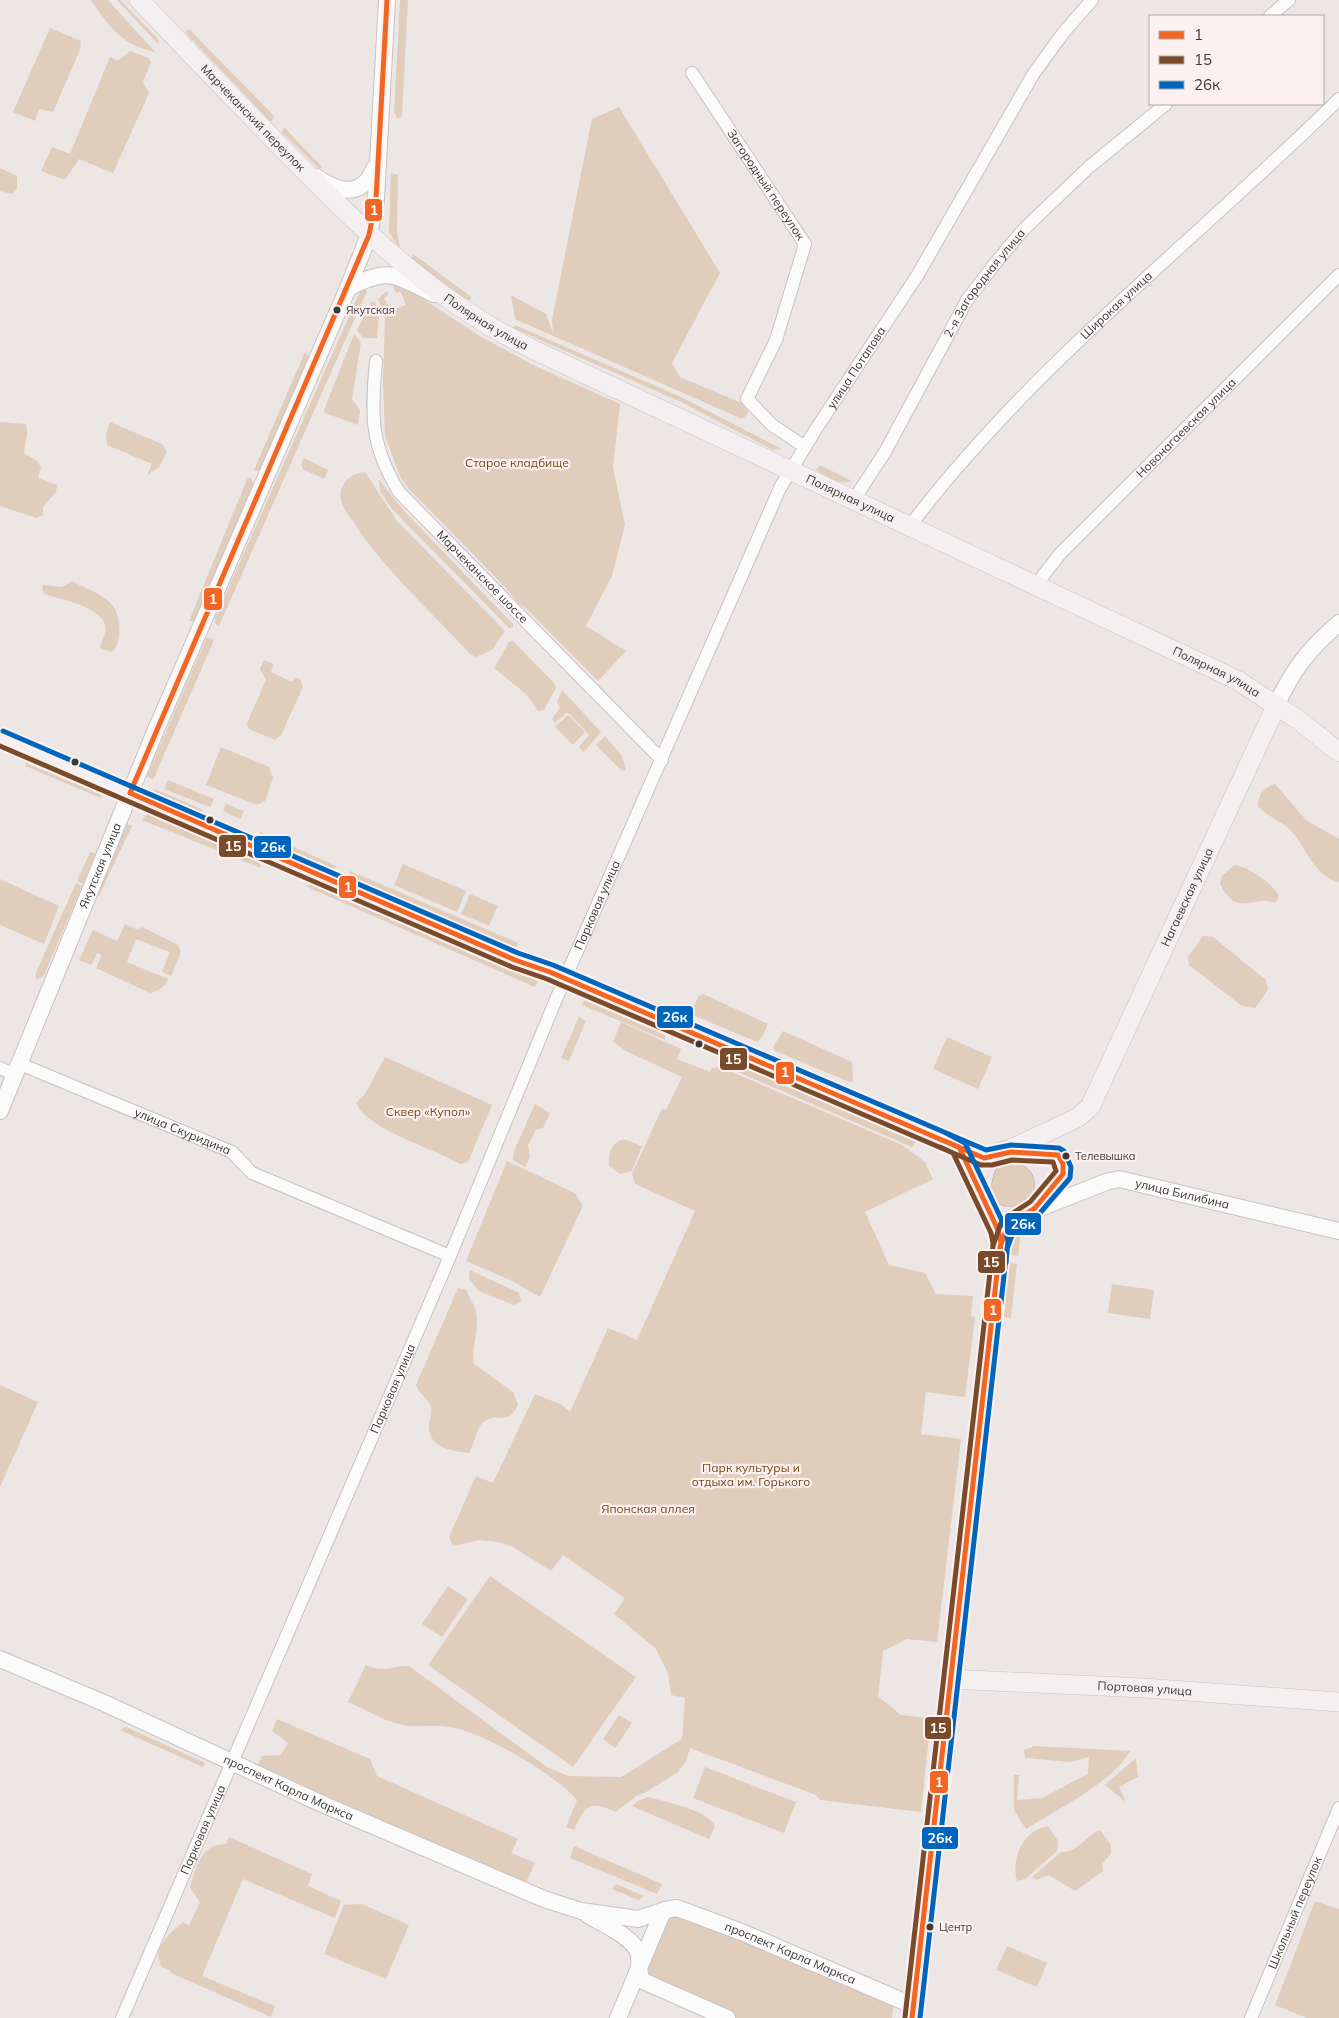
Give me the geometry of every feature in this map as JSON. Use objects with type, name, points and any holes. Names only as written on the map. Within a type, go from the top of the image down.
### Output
[{"type":"main road","name":"Марчеканский переулок","points":[[139,0],[300,168],[369,235]]},
{"type":"main road","name":"Полярная улица","points":[[369,235],[408,270],[447,300],[507,336],[853,502],[1204,664],[1254,690],[1339,752]]},
{"type":"main road","name":"Нагаевская улица","points":[[999,1155],[1082,1116],[1090,1107],[1276,706]]},
{"type":"main road","points":[[0,738],[515,960],[565,979],[984,1158],[1013,1152],[1023,1154],[1042,1171]]},
{"type":"main road","points":[[1000,1247],[1008,1225],[1026,1213],[1042,1197],[1045,1186],[1042,1171],[1042,1147],[1054,1129]]},
{"type":"main road","points":[[913,2012],[1000,1247],[998,1230],[959,1147]]},
{"type":"main road","points":[[999,1155],[982,1173],[983,1198],[1001,1215],[1011,1217],[1026,1213]]},
{"type":"main road","name":"Портовая улица","points":[[950,1679],[1153,1688],[1339,1702]]},
{"type":"street","points":[[369,235],[376,199],[387,0]]},
{"type":"street","name":"улица Потапова","points":[[662,760],[789,471],[917,276],[1034,73],[1064,32],[1092,0]]},
{"type":"street","points":[[1271,15],[1289,0]]},
{"type":"street","name":"Загородный переулок","points":[[692,74],[805,244],[776,340],[748,399],[772,425],[805,447]]},
{"type":"street","name":"Широкая улица","points":[[909,527],[948,477],[1085,333],[1339,99]]},
{"type":"street","name":"2-я Загородная улица","points":[[853,502],[885,452],[967,300],[1024,229],[1075,181],[1165,105]]},
{"type":"street","points":[[300,168],[335,188],[348,190],[360,186],[367,181],[378,164]]},
{"type":"street","name":"Якутская улица","points":[[0,1111],[12,1069],[348,288],[369,235]]},
{"type":"street","points":[[348,288],[374,276],[384,274],[395,276],[447,300]]},
{"type":"street","name":"Новонагаевская улица","points":[[1039,587],[1042,577],[1060,554],[1339,275]]},
{"type":"street","name":"Марчеканское шоссе","points":[[376,361],[373,395],[379,454],[399,492],[662,760]]},
{"type":"street","name":"Нагаевская улица","points":[[1276,706],[1285,684],[1300,662],[1339,623]]},
{"type":"street","name":"Парковая улица","points":[[122,2018],[450,1256],[565,979],[662,760]]},
{"type":"street","name":"улица Скуридина","points":[[12,1069],[232,1152],[252,1173],[450,1256]]},
{"type":"street","points":[[1042,1171],[1053,1186],[1061,1190],[1083,1191]]},
{"type":"street","name":"улица Билибина","points":[[1026,1213],[1112,1180],[1129,1180],[1339,1231]]},
{"type":"street","name":"проспект Карла Маркса","points":[[0,1659],[104,1703],[320,1803],[544,1899],[581,1911],[638,1919],[665,1910],[682,1910],[731,1928],[913,2012]]},
{"type":"street","name":"Школьный переулок","points":[[1251,2018],[1339,1808]]},
{"type":"street","points":[[618,2018],[665,1910]]},
{"type":"street","name":"проспект Карла Маркса","points":[[581,1911],[633,1943],[639,1954],[638,1969]]},
{"type":"street","points":[[638,1969],[642,1978],[647,1983],[727,2018]]},
{"type":"green space","points":[[91,0],[108,0],[155,52],[143,49],[124,39],[110,26]]},
{"type":"green space","points":[[117,0],[120,0],[158,39],[159,45]]},
{"type":"green space","points":[[400,0],[408,0],[402,116],[398,119],[394,113]]},
{"type":"green space","points":[[50,28],[81,41],[80,50],[53,112],[39,109],[35,121],[13,112]]},
{"type":"green space","points":[[189,29],[274,116],[271,122],[185,32]]},
{"type":"green space","points":[[130,51],[149,58],[151,62],[143,82],[149,93],[113,173],[79,159],[65,180],[41,171],[52,147],[70,154],[110,57],[118,61]]},
{"type":"green space","points":[[619,107],[720,273],[672,363],[680,377],[746,405],[748,413],[744,418],[740,418],[515,319],[511,295],[546,314],[553,333],[552,320],[592,119]]},
{"type":"green space","points":[[284,127],[322,167],[319,169],[282,132]]},
{"type":"green space","points":[[0,168],[17,176],[17,189],[12,194],[0,191]]},
{"type":"green space","points":[[391,173],[398,175],[397,232],[400,248],[389,233]]},
{"type":"green space","points":[[413,254],[470,296],[471,300],[465,300],[412,259]]},
{"type":"green space","name":"Старое кладбище","points":[[397,282],[478,335],[535,366],[620,404],[613,467],[625,525],[612,576],[586,626],[626,651],[598,681],[527,609],[519,604],[505,587],[408,488],[400,476],[385,436],[383,381],[385,317],[378,299],[387,291],[388,295],[384,298],[391,311],[406,305],[400,291],[396,293],[393,286]]},
{"type":"green space","points":[[362,287],[367,291],[219,626],[215,623],[215,618]]},
{"type":"green space","points":[[371,302],[375,302],[379,314],[377,338],[363,338],[357,330]]},
{"type":"green space","points":[[515,325],[681,397],[782,449],[773,450],[679,401],[513,328]]},
{"type":"green space","points":[[354,334],[361,342],[352,399],[360,410],[358,425],[325,413],[324,410]]},
{"type":"green space","points":[[305,352],[309,357],[260,470],[256,471],[254,470]]},
{"type":"green space","points":[[0,422],[26,424],[27,433],[24,453],[36,460],[41,467],[38,478],[57,485],[56,492],[43,507],[43,515],[36,518],[0,506]]},
{"type":"green space","points":[[110,422],[162,444],[167,452],[159,467],[147,475],[152,464],[107,445],[106,434]]},
{"type":"green space","points":[[304,458],[328,470],[324,479],[303,469],[301,464]]},
{"type":"green space","points":[[820,465],[852,481],[844,482],[829,477],[816,470]]},
{"type":"green space","points":[[365,472],[397,521],[505,631],[492,650],[476,657],[470,654],[393,573],[365,538],[344,508],[341,494],[344,484],[350,477]]},
{"type":"green space","points":[[248,477],[252,479],[253,487],[197,617],[194,621],[189,621]]},
{"type":"green space","points":[[379,480],[404,511],[513,624],[513,627],[509,628],[391,508],[380,491]]},
{"type":"green space","points":[[72,581],[103,597],[115,608],[118,616],[119,633],[118,643],[112,652],[100,648],[105,633],[105,624],[101,617],[84,606],[44,594],[43,585],[62,587]]},
{"type":"green space","points":[[207,637],[214,640],[153,780],[147,776]]},
{"type":"green space","points":[[513,641],[554,683],[556,688],[544,710],[538,711],[526,694],[494,668],[509,642]]},
{"type":"green space","points":[[264,660],[274,664],[271,672],[292,682],[295,677],[300,679],[303,687],[281,735],[275,740],[249,729],[247,723],[266,680],[260,669]]},
{"type":"green space","points":[[562,690],[601,732],[584,752],[579,747],[589,735],[569,713],[566,713],[555,723],[552,719],[560,708],[557,702]]},
{"type":"green space","points":[[568,715],[585,732],[573,745],[555,727]]},
{"type":"green space","points":[[605,736],[622,756],[626,770],[622,771],[596,745]]},
{"type":"green space","points":[[221,747],[269,767],[273,778],[265,801],[257,805],[206,785]]},
{"type":"green space","points":[[26,763],[102,795],[101,798],[25,766]]},
{"type":"green space","points":[[168,780],[214,799],[210,807],[164,789]]},
{"type":"green space","points":[[1275,784],[1306,820],[1339,839],[1339,882],[1323,874],[1292,832],[1258,806],[1262,792]]},
{"type":"green space","points":[[155,789],[203,811],[185,808],[162,799],[153,792]]},
{"type":"green space","points":[[226,804],[244,811],[240,819],[223,811]]},
{"type":"green space","points":[[147,814],[251,857],[261,865],[260,868],[142,820]]},
{"type":"green space","points":[[127,824],[132,826],[99,896],[98,893]]},
{"type":"green space","points":[[260,832],[336,866],[331,876],[258,841],[256,838]]},
{"type":"green space","points":[[90,852],[96,854],[83,884],[77,881]]},
{"type":"green space","points":[[403,864],[466,891],[457,912],[394,885]]},
{"type":"green space","points":[[1234,865],[1246,868],[1271,886],[1279,896],[1275,903],[1259,901],[1239,903],[1233,900],[1220,884],[1222,876]]},
{"type":"green space","points":[[350,871],[518,943],[515,950],[348,878]]},
{"type":"green space","points":[[0,879],[59,906],[44,944],[0,925]]},
{"type":"green space","points":[[76,883],[82,886],[44,975],[37,980],[35,975]]},
{"type":"green space","points":[[317,883],[538,981],[535,987],[305,886]]},
{"type":"green space","points":[[470,894],[498,906],[489,926],[461,914]]},
{"type":"green space","points":[[125,924],[138,930],[142,927],[178,945],[181,952],[171,976],[162,972],[170,952],[136,939],[127,962],[168,979],[159,990],[150,993],[96,968],[102,955],[97,953],[91,965],[79,960],[93,930],[117,941]]},
{"type":"green space","points":[[1203,936],[1213,937],[1266,980],[1268,990],[1255,1008],[1242,1006],[1189,965],[1188,957]]},
{"type":"green space","points":[[703,994],[768,1024],[762,1037],[757,1042],[693,1015],[691,1011],[699,996]]},
{"type":"green space","points":[[584,1000],[665,1035],[665,1040],[582,1005]]},
{"type":"green space","points":[[579,1017],[586,1021],[569,1061],[561,1058]]},
{"type":"green space","name":"Парк культуры и отдыха им. Горького","points":[[621,1022],[681,1049],[677,1059],[710,1072],[712,1068],[720,1067],[902,1145],[925,1162],[933,1179],[865,1212],[889,1265],[925,1273],[936,1294],[973,1296],[971,1316],[975,1317],[965,1397],[926,1392],[921,1434],[961,1439],[937,1642],[907,1639],[883,1651],[878,1696],[901,1715],[931,1718],[921,1812],[820,1800],[816,1795],[690,1748],[686,1761],[678,1772],[636,1796],[616,1812],[600,1806],[589,1807],[585,1810],[574,1830],[566,1827],[577,1800],[554,1779],[522,1758],[472,1733],[446,1727],[401,1725],[385,1720],[348,1702],[366,1665],[378,1669],[409,1666],[547,1767],[568,1776],[621,1777],[682,1739],[685,1698],[671,1695],[668,1673],[656,1649],[614,1614],[625,1598],[563,1555],[551,1571],[513,1547],[498,1542],[480,1540],[453,1546],[449,1537],[476,1476],[493,1483],[535,1394],[562,1405],[570,1412],[608,1328],[637,1340],[695,1211],[635,1184],[632,1174],[662,1108],[666,1110],[682,1077],[626,1051],[613,1042]]},
{"type":"green space","points":[[783,1031],[852,1062],[853,1081],[850,1082],[775,1051],[773,1047]]},
{"type":"green space","points":[[947,1037],[992,1057],[978,1089],[933,1069]]},
{"type":"green space","name":"Сквер «Купол»","points":[[385,1057],[492,1105],[468,1162],[460,1164],[402,1138],[374,1122],[363,1113],[356,1103],[365,1094]]},
{"type":"green space","points":[[729,1060],[917,1141],[912,1147],[722,1065]]},
{"type":"green space","points":[[535,1104],[550,1113],[543,1128],[536,1130],[528,1145],[530,1157],[525,1167],[513,1160],[514,1151]]},
{"type":"green space","points":[[624,1139],[642,1146],[632,1171],[620,1174],[609,1166],[609,1157],[613,1146]]},
{"type":"green space","points":[[507,1161],[575,1193],[583,1206],[540,1297],[510,1280],[466,1261]]},
{"type":"green space","points":[[1012,1161],[1025,1165],[1031,1171],[1035,1184],[1031,1197],[1025,1203],[1012,1207],[999,1203],[993,1197],[989,1184],[993,1171],[999,1165]]},
{"type":"green space","points":[[1021,1230],[1018,1256],[1010,1255],[1014,1238]]},
{"type":"green space","points":[[1009,1263],[1017,1264],[1011,1318],[1003,1317]]},
{"type":"green space","points":[[470,1270],[519,1293],[521,1301],[514,1305],[478,1291],[469,1278]]},
{"type":"green space","points":[[1112,1284],[1154,1290],[1150,1319],[1108,1313]]},
{"type":"green space","points":[[458,1288],[466,1290],[476,1312],[474,1364],[513,1392],[518,1405],[510,1416],[490,1419],[482,1423],[469,1453],[444,1448],[438,1445],[430,1435],[431,1407],[416,1385]]},
{"type":"green space","points":[[0,1385],[38,1402],[0,1487]]},
{"type":"green space","points":[[490,1576],[636,1677],[573,1767],[428,1665]]},
{"type":"green space","points":[[448,1586],[468,1599],[442,1637],[422,1624]]},
{"type":"green space","points":[[619,1715],[632,1723],[615,1748],[603,1739]]},
{"type":"green space","points":[[277,1719],[370,1759],[377,1776],[518,1839],[511,1853],[535,1863],[525,1885],[258,1765],[262,1756],[281,1755],[288,1743],[272,1731]]},
{"type":"green space","points":[[126,1727],[205,1763],[203,1767],[120,1730]]},
{"type":"green space","points":[[1034,1746],[1130,1751],[1122,1762],[1098,1784],[1026,1829],[1014,1810],[1014,1775],[1019,1775],[1017,1800],[1042,1798],[1088,1774],[1089,1757],[1071,1762],[1025,1758],[1024,1750]]},
{"type":"green space","points":[[1136,1758],[1138,1777],[1119,1787],[1126,1802],[1105,1785]]},
{"type":"green space","points":[[705,1767],[796,1802],[784,1833],[693,1798]]},
{"type":"green space","points":[[648,1797],[685,1807],[704,1815],[715,1826],[709,1839],[632,1806]]},
{"type":"green space","points":[[1048,1826],[1058,1841],[1057,1851],[1025,1879],[1017,1881],[1016,1864],[1020,1847],[1031,1834]]},
{"type":"green space","points":[[1100,1830],[1111,1845],[1111,1854],[1102,1864],[1103,1871],[1075,1891],[1049,1875],[1036,1880],[1032,1877],[1061,1852],[1072,1850]]},
{"type":"green space","points":[[229,1837],[312,1874],[308,1886],[341,1901],[335,1918],[243,1879],[202,1976],[275,2006],[271,2017],[171,1973],[170,1970],[162,1967],[159,1960],[160,1948],[163,1942],[183,1922],[189,1926],[200,1902],[190,1888],[197,1865],[205,1852],[211,1847],[226,1844]]},
{"type":"green space","points":[[574,1846],[662,1884],[657,1894],[570,1858]]},
{"type":"green space","points":[[616,1884],[644,1896],[639,1900],[612,1889]]},
{"type":"green space","points":[[1315,1901],[1339,1909],[1339,2018],[1307,2018],[1275,2005]]},
{"type":"green space","points":[[362,1904],[409,1925],[386,1979],[324,1954],[344,1905]]},
{"type":"green space","points":[[665,1910],[894,1998],[892,2018],[727,2018],[643,1981]]},
{"type":"green space","points":[[1007,1946],[1047,1963],[1037,1987],[996,1970]]},
{"type":"transit line","name":"1","points":[[130,793],[369,235],[376,199],[387,0]]},
{"type":"transit line","name":"26к","points":[[3,731],[518,953],[553,965],[986,1150],[1011,1145],[1059,1148],[1064,1151],[1071,1167],[1070,1178],[1040,1213],[1014,1230],[1007,1249],[920,2018]]},
{"type":"transit line","name":"15","points":[[0,746],[512,967],[547,979],[981,1165],[992,1165],[1012,1160],[1053,1162],[1056,1171],[1030,1202],[1002,1220],[993,1246],[905,2017]]},
{"type":"transit line","name":"1","points":[[130,793],[515,960],[550,972],[984,1158],[1011,1152],[1058,1155],[1063,1164],[1063,1174],[1035,1208],[1008,1225],[1000,1247],[912,2018]]},
{"type":"transit line","name":"26к","points":[[946,1133],[965,1143],[1005,1227],[1008,1241],[1006,1263]]},
{"type":"transit line","name":"1","points":[[945,1141],[959,1147],[998,1230],[1001,1242],[999,1263]]},
{"type":"transit line","name":"15","points":[[940,1147],[953,1153],[991,1233],[993,1243],[992,1261]]},
{"type":"place","name":"Якутская","points":[[337,310]]},
{"type":"place","name":"Телевышка","points":[[1066,1156]]},
{"type":"place","name":"Центр","points":[[930,1927]]},
{"type":"park label","name":"Японская аллея","points":[[648,1509]]}]
